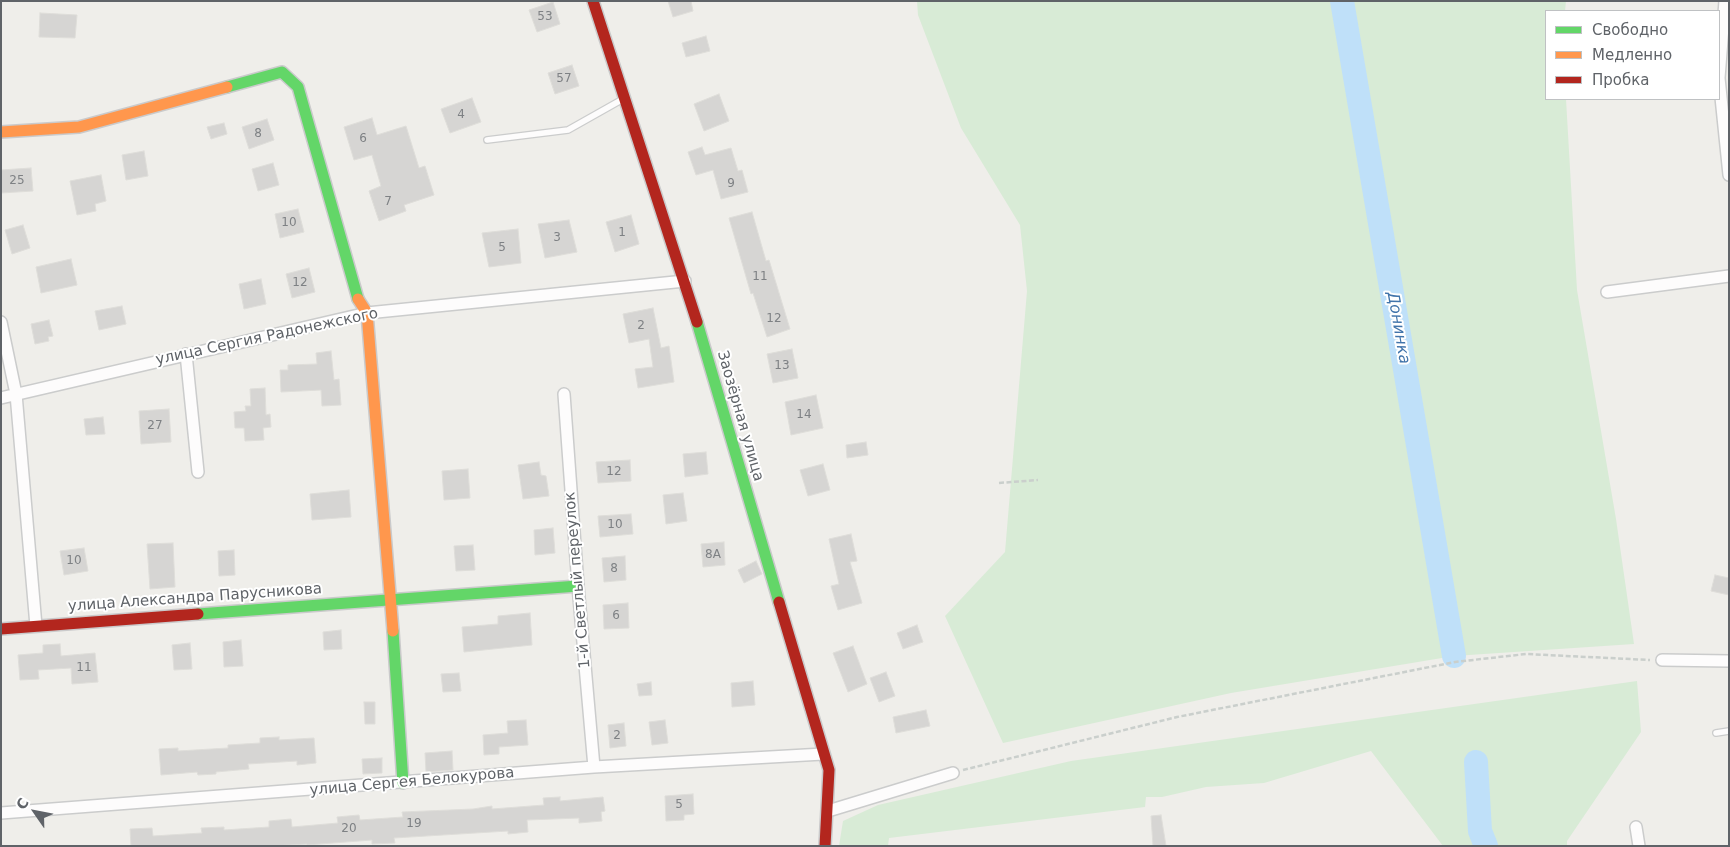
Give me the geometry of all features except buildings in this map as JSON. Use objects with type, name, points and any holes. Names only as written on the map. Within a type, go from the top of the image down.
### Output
[{"type":"street","name":"Заозёрная улица","points":[[593,1],[685,281],[829,770],[825,846]]},
{"type":"street","points":[[1720,63],[1724,1]]},
{"type":"street","points":[[1,132],[79,127],[282,72],[298,87],[358,298],[367,313],[391,599],[403,783]]},
{"type":"street","points":[[1720,88],[1729,175]]},
{"type":"street","points":[[1607,292],[1729,276]]},
{"type":"street","name":"улица Сергия Радонежского","points":[[1,398],[367,313],[685,281]]},
{"type":"street","points":[[1,322],[16,394],[36,626]]},
{"type":"street","points":[[186,354],[198,472]]},
{"type":"street","name":"1-й Светлый переулок","points":[[564,394],[594,767]]},
{"type":"street","points":[[391,599],[578,586]]},
{"type":"street","name":"улица Александра Парусникова","points":[[1,629],[391,599]]},
{"type":"street","points":[[1662,660],[1729,661]]},
{"type":"street","name":"улица Сергея Белокурова","points":[[1,813],[594,767],[823,754]]},
{"type":"street","points":[[828,811],[953,773]]},
{"type":"street","points":[[1636,827],[1639,846]]},
{"type":"lane","points":[[487,140],[568,130],[625,98]]},
{"type":"lane","points":[[1716,733],[1729,731]]},
{"type":"path","points":[[999,483],[1038,480]]},
{"type":"path","points":[[953,773],[1177,717],[1455,662],[1526,654],[1662,660]]},
{"type":"green space","points":[[917,1],[1566,1],[1565,10],[1545,10],[1545,100],[1566,100],[1577,290],[1616,519],[1634,644],[1454,656],[1231,693],[1003,743],[945,616],[1005,552],[1027,291],[1020,225],[961,128],[918,15]]},
{"type":"green space","points":[[1637,681],[1641,732],[1567,841],[1567,846],[1443,846],[1371,751],[1264,783],[1206,787],[1162,797],[1146,797],[1145,807],[889,838],[888,846],[839,846],[843,821],[878,805],[1071,761]]},
{"type":"waterway","name":"Донинка","points":[[1342,1],[1454,656]]},
{"type":"waterway","name":"Донинка","points":[[1476,762],[1480,831],[1486,846]]},
{"type":"traffic: fast","points":[[227,87],[282,72],[298,87],[358,299]]},
{"type":"traffic: fast","points":[[697,322],[779,602]]},
{"type":"traffic: fast","points":[[198,614],[578,586]]},
{"type":"traffic: fast","points":[[393,631],[403,783]]},
{"type":"traffic: slow","points":[[1,132],[79,127],[227,87]]},
{"type":"traffic: slow","points":[[358,299],[367,313],[393,631]]},
{"type":"traffic: jam","points":[[593,1],[697,322]]},
{"type":"traffic: jam","points":[[779,602],[829,770],[825,846]]},
{"type":"traffic: jam","points":[[1,629],[198,614]]}]
